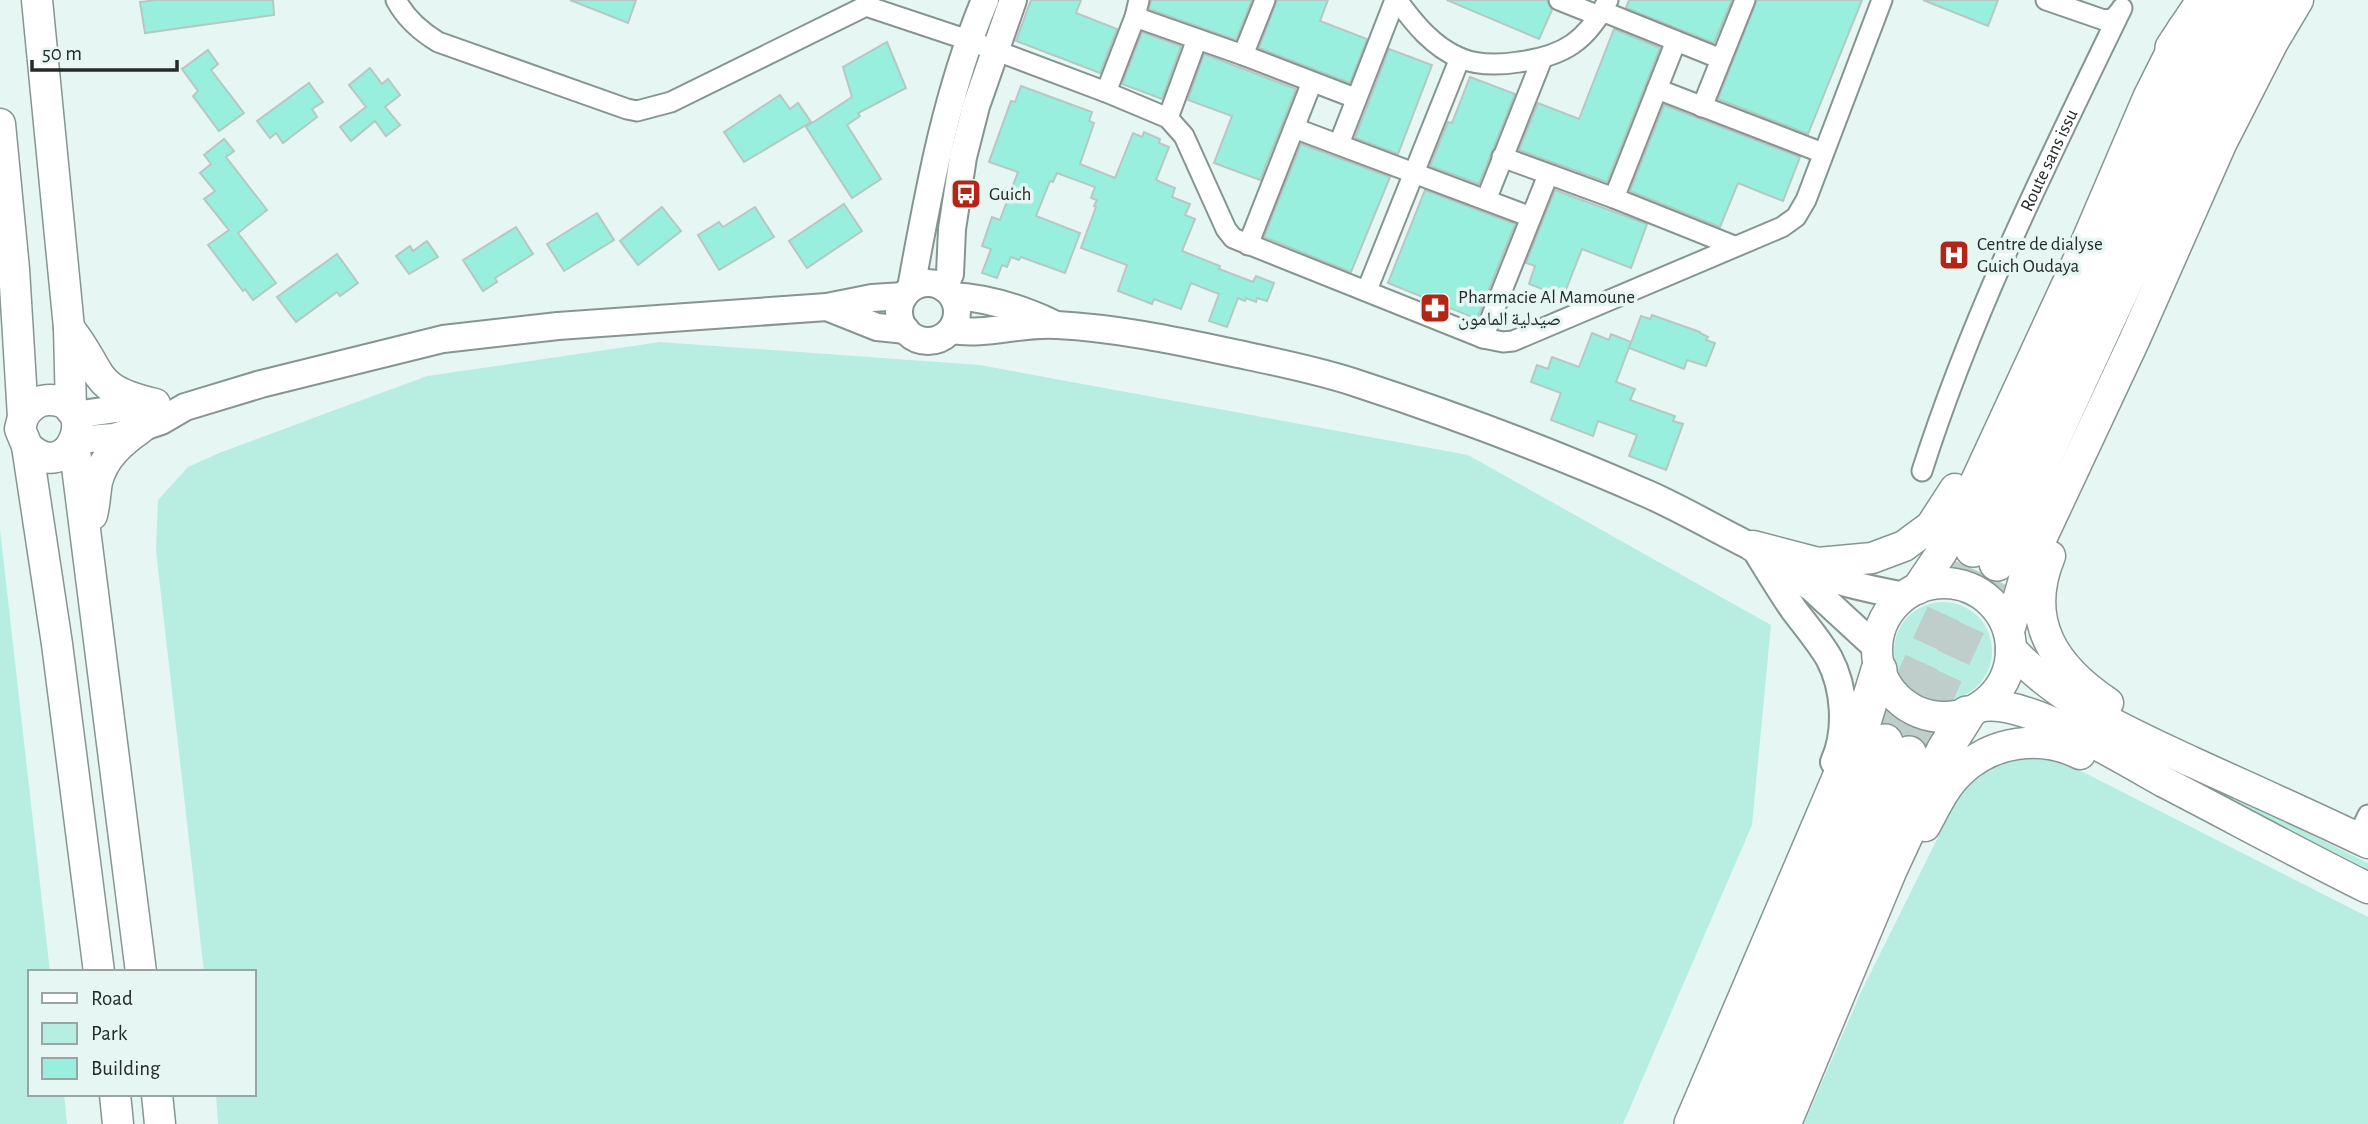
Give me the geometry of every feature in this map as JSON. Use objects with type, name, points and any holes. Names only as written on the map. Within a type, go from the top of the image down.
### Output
[{"type":"highway","points":[[2173,48],[2205,0]]},
{"type":"highway","points":[[2228,0],[2159,128],[2088,284],[2022,443],[1985,556],[2068,402],[2242,37],[2266,0]]},
{"type":"highway","points":[[1692,1124],[1868,710],[1878,659]]},
{"type":"highway","points":[[1783,1124],[1889,870],[1944,751],[1975,710]]},
{"type":"highway","points":[[1726,1124],[1897,748],[1752,1124]]},
{"type":"main road","points":[[37,0],[69,328],[74,427],[84,527],[141,970]]},
{"type":"main road","points":[[2198,0],[2120,160],[2082,252],[1942,552],[1912,592],[1888,613],[1882,624],[1878,659],[1892,694],[1913,711],[1930,717],[1948,718],[2004,705],[2364,832]]},
{"type":"main road","points":[[1975,710],[2004,681],[2010,665],[2010,640],[2027,569],[2134,341],[2221,144],[2273,42],[2298,0]]},
{"type":"main road","points":[[0,124],[14,269],[23,417],[20,429],[27,446],[57,644],[99,970]]},
{"type":"main road","points":[[69,328],[80,341],[104,383],[130,398],[148,416],[104,463],[92,514],[84,527]]},
{"type":"main road","points":[[23,417],[32,405],[45,400],[59,401],[74,427]]},
{"type":"main road","points":[[27,446],[37,454],[51,457],[64,453],[74,427]]},
{"type":"main road","points":[[1753,546],[1818,563],[1872,558],[1904,545],[1931,526],[1957,485],[1985,460]]},
{"type":"main road","points":[[2060,501],[2062,524],[2044,571],[2040,590],[2042,626],[2050,647],[2071,674],[2124,715],[2143,755]]},
{"type":"main road","points":[[1912,592],[1933,584],[1949,583],[1980,592],[2003,616],[2010,640],[2038,677],[2143,755],[2368,888]]},
{"type":"main road","points":[[1889,870],[1917,840],[1954,779],[1973,761],[1988,752],[2021,743],[2038,742],[2072,749],[2108,766],[2143,755]]},
{"type":"main road","points":[[114,1096],[118,1124]]},
{"type":"main road","points":[[156,1096],[160,1124]]},
{"type":"street","points":[[396,0],[422,33],[438,42],[637,111],[671,102],[864,3],[1106,92],[1168,118],[1184,136],[1226,229],[1233,238],[1483,338],[1503,342],[1513,341],[1782,227],[1796,217],[1806,200],[1882,0]]},
{"type":"street","points":[[906,330],[900,317],[901,303],[917,257],[939,140],[968,40],[985,0]]},
{"type":"street","points":[[827,307],[877,327],[906,330],[920,340],[928,341],[945,336],[951,330],[957,311],[948,292],[952,229],[963,157],[976,106],[1013,0]]},
{"type":"street","points":[[1243,55],[1265,0]]},
{"type":"street","points":[[1339,144],[1396,0],[1434,43],[1460,58],[1483,64],[1506,64],[1558,54],[1580,39],[1603,9]]},
{"type":"street","points":[[1559,0],[1603,9],[1721,59]]},
{"type":"street","points":[[1702,107],[1745,0]]},
{"type":"street","points":[[2046,0],[2104,20],[2113,19],[2124,4]]},
{"type":"street","name":"Route sans issu","points":[[1922,471],[1937,426],[2020,220],[2124,4]]},
{"type":"street","points":[[1106,92],[1137,9],[1197,38],[1355,98]]},
{"type":"street","points":[[1168,118],[1197,38]]},
{"type":"street","points":[[1614,198],[1676,41]]},
{"type":"street","points":[[1367,290],[1460,58]]},
{"type":"street","points":[[1486,200],[1542,59]]},
{"type":"street","points":[[1248,245],[1312,82]]},
{"type":"street","points":[[1657,89],[1823,153]]},
{"type":"street","points":[[1294,128],[1531,217]]},
{"type":"street","points":[[1502,158],[1614,198],[1734,246]]},
{"type":"street","points":[[1483,338],[1548,174]]},
{"type":"street","points":[[872,298],[898,283],[917,257]]},
{"type":"street","points":[[74,427],[114,437],[148,416],[299,374],[443,339],[558,326],[827,307],[907,292],[931,283],[948,292],[1013,306],[1054,324]]},
{"type":"street","points":[[951,330],[979,331],[1054,324],[1187,343],[1350,381],[1498,431],[1570,460],[1654,497],[1807,571],[1864,588],[1912,592]]},
{"type":"street","points":[[1753,546],[1813,589],[1878,659]]},
{"type":"street","points":[[1753,546],[1829,659],[1837,681],[1843,716],[1842,736],[1825,781],[1818,827]]},
{"type":"green space","points":[[660,342],[980,365],[1468,455],[1771,625],[1752,825],[1623,1124],[218,1124],[216,1096],[256,1096],[256,970],[204,970],[156,551],[158,500],[188,467],[427,376]]},
{"type":"green space","points":[[0,529],[50,970],[28,970],[28,1096],[64,1096],[67,1124],[0,1124]]},
{"type":"green space","points":[[1933,602],[1953,602],[1978,616],[1989,632],[1992,651],[1989,670],[1978,686],[1953,700],[1933,700],[1916,692],[1902,678],[1894,661],[1894,641],[1902,624],[1916,610]]},
{"type":"green space","points":[[2045,702],[2368,863],[2368,869],[2042,707]]},
{"type":"green space","points":[[2042,757],[2089,775],[2368,917],[2368,1124],[1804,1124],[1861,992],[1957,799],[1965,789],[1994,768],[2017,760]]},
{"type":"building","points":[[273,0],[274,15],[145,33],[140,2]]},
{"type":"building","points":[[570,0],[636,0],[628,23]]},
{"type":"building","points":[[1031,0],[1081,0],[1076,13],[1117,29],[1100,73],[1016,41]]},
{"type":"building","points":[[1151,0],[1252,0],[1236,40],[1149,9]]},
{"type":"building","points":[[1277,0],[1328,0],[1320,21],[1367,39],[1350,83],[1259,48]]},
{"type":"building","points":[[1447,0],[1547,0],[1552,10],[1539,39]]},
{"type":"building","points":[[1629,0],[1732,0],[1714,43],[1626,8]]},
{"type":"building","points":[[1757,0],[1862,0],[1808,134],[1718,99]]},
{"type":"building","points":[[1923,0],[1998,0],[1988,26]]},
{"type":"building","points":[[1614,29],[1660,48],[1607,182],[1519,150],[1538,103],[1579,119]]},
{"type":"building","points":[[1142,32],[1181,46],[1162,99],[1122,84]]},
{"type":"building","points":[[887,42],[906,88],[858,113],[860,116],[847,125],[881,179],[852,198],[806,127],[852,97],[843,67]]},
{"type":"building","points":[[1389,49],[1432,65],[1398,154],[1355,138]]},
{"type":"building","points":[[208,50],[218,64],[211,70],[244,113],[219,131],[193,96],[198,91],[182,69]]},
{"type":"building","points":[[1204,54],[1296,89],[1260,180],[1214,163],[1232,116],[1188,100]]},
{"type":"building","points":[[370,68],[382,84],[388,79],[400,95],[385,107],[400,125],[386,136],[375,121],[351,141],[340,127],[366,107],[349,85]]},
{"type":"building","points":[[1470,77],[1515,94],[1479,184],[1430,166],[1448,122],[1452,123]]},
{"type":"building","points":[[309,83],[323,102],[312,109],[317,117],[283,143],[276,133],[270,138],[257,121]]},
{"type":"building","points":[[1021,86],[1092,112],[1089,121],[1094,123],[1080,164],[1115,178],[1133,133],[1142,137],[1144,132],[1160,139],[1159,143],[1169,147],[1156,180],[1175,188],[1172,197],[1190,204],[1185,215],[1195,219],[1182,251],[1253,282],[1256,276],[1274,283],[1267,301],[1257,298],[1256,302],[1246,298],[1245,301],[1238,298],[1227,327],[1209,321],[1219,294],[1191,283],[1181,309],[1154,299],[1152,304],[1118,291],[1127,265],[1081,248],[1096,207],[1094,206],[1097,200],[1091,198],[1095,187],[1057,173],[1053,182],[1050,181],[1036,216],[1080,233],[1065,273],[1021,257],[1019,260],[1011,257],[1007,267],[1002,265],[997,278],[982,273],[991,249],[982,246],[992,217],[1000,220],[1018,172],[989,162],[1011,101],[1015,102]]},
{"type":"building","points":[[780,95],[790,109],[798,103],[811,122],[744,162],[724,132]]},
{"type":"building","points":[[1664,105],[1800,157],[1783,201],[1738,183],[1720,227],[1630,191]]},
{"type":"building","points":[[224,139],[234,151],[226,157],[267,210],[238,233],[276,283],[253,300],[208,245],[229,230],[204,199],[215,191],[200,173],[211,164],[204,155]]},
{"type":"building","points":[[1301,144],[1390,177],[1351,272],[1264,237]]},
{"type":"building","points":[[1425,190],[1515,224],[1477,319],[1388,283]]},
{"type":"building","points":[[1555,190],[1647,224],[1631,268],[1582,249],[1563,297],[1529,284],[1535,266],[1526,263]]},
{"type":"building","points":[[844,204],[862,231],[807,268],[789,241]]},
{"type":"building","points":[[662,207],[681,231],[638,265],[620,241]]},
{"type":"building","points":[[755,207],[774,237],[719,270],[698,235],[719,222],[723,227]]},
{"type":"building","points":[[597,213],[614,240],[564,271],[547,244]]},
{"type":"building","points":[[516,227],[533,254],[495,278],[497,282],[483,291],[463,260]]},
{"type":"building","points":[[427,241],[438,257],[409,274],[396,256],[410,246],[413,251]]},
{"type":"building","points":[[337,254],[358,283],[340,296],[337,292],[296,322],[277,297]]},
{"type":"building","points":[[1652,315],[1700,332],[1708,337],[1706,340],[1715,343],[1706,366],[1687,360],[1684,369],[1629,348],[1641,316],[1650,319]]},
{"type":"building","points":[[1592,333],[1609,340],[1611,334],[1631,342],[1616,382],[1635,389],[1630,400],[1675,416],[1673,421],[1683,424],[1666,470],[1629,456],[1637,435],[1598,421],[1593,436],[1551,420],[1561,393],[1531,382],[1537,365],[1548,369],[1552,357],[1579,367]]},
{"type":"tunnel","points":[[1885,742],[1973,549]]},
{"type":"tunnel","points":[[1909,754],[1997,563]]},
{"type":"place","name":"Guich","points":[[966,194]]},
{"type":"place","name":"Centre de dialyse Guich Oudaya","points":[[1954,255]]},
{"type":"place","name":"Pharmacie Al Mamoune صيدلية المامون","points":[[1435,308]]}]
